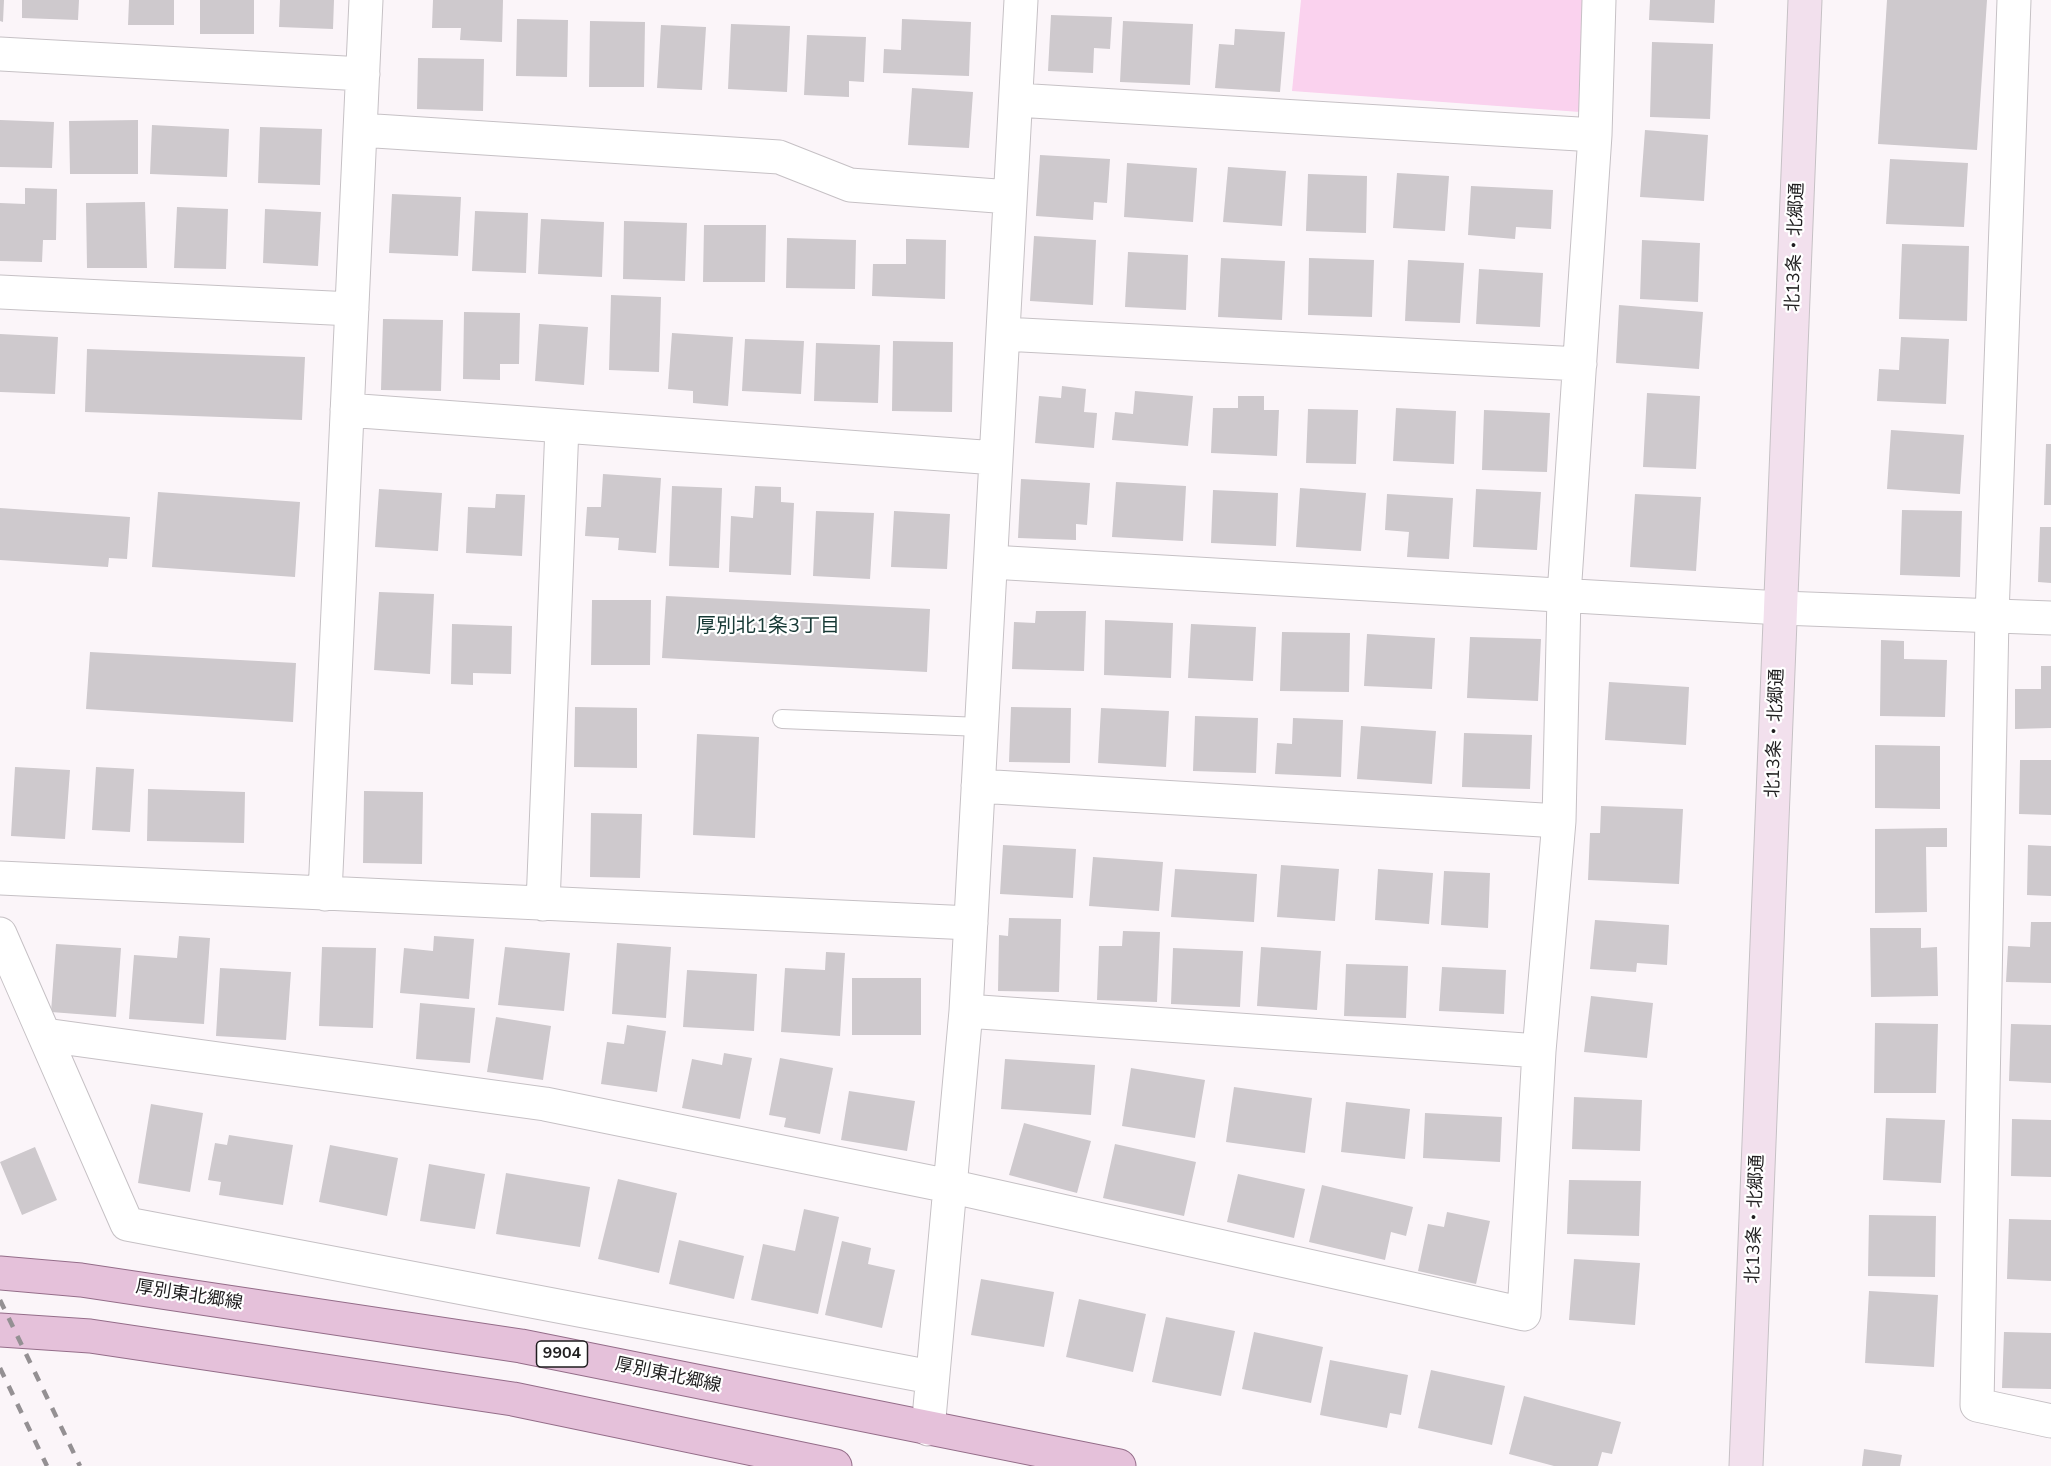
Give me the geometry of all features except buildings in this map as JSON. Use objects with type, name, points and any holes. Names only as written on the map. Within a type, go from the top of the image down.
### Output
[{"type":"main road","name":"北13条・北郷通","points":[[1746,1466],[1805,0]]},
{"type":"main road","name":"厚別東北郷線","points":[[0,1274],[81,1280],[521,1346],[1119,1466]]},
{"type":"main road","points":[[0,1330],[90,1336],[513,1400],[835,1466]]},
{"type":"street","points":[[325,894],[366,0]]},
{"type":"street","points":[[928,1429],[966,1011],[1021,0]]},
{"type":"street","points":[[45,1035],[544,1104],[950,1186],[1524,1314],[1539,1051],[1560,821],[1564,595],[1595,135],[1599,0]]},
{"type":"street","points":[[2014,0],[1992,616],[1977,1405],[2051,1420]]},
{"type":"street","points":[[0,54],[363,74]]},
{"type":"street","points":[[1016,100],[1595,135]]},
{"type":"street","points":[[360,130],[779,157],[850,185],[1010,197]]},
{"type":"street","points":[[0,292],[352,309]]},
{"type":"street","points":[[1003,334],[1580,364]]},
{"type":"street","points":[[347,410],[996,458]]},
{"type":"street","points":[[543,904],[562,426]]},
{"type":"street","points":[[991,562],[1781,608],[2051,618]]},
{"type":"street","points":[[978,786],[1560,821]]},
{"type":"street","points":[[0,878],[971,923]]},
{"type":"street","points":[[0,934],[127,1224],[931,1377]]},
{"type":"street","points":[[966,1011],[1539,1051]]},
{"type":"lane","points":[[782,719],[981,727]]},
{"type":"shaded area","points":[[1301,0],[1585,0],[1580,112],[1292,91]]},
{"type":"railway","points":[[0,1300],[80,1466]]},
{"type":"railway","points":[[0,1368],[47,1466]]},
{"type":"district","name":"厚別北1条3丁目","points":[[768,627]]}]
